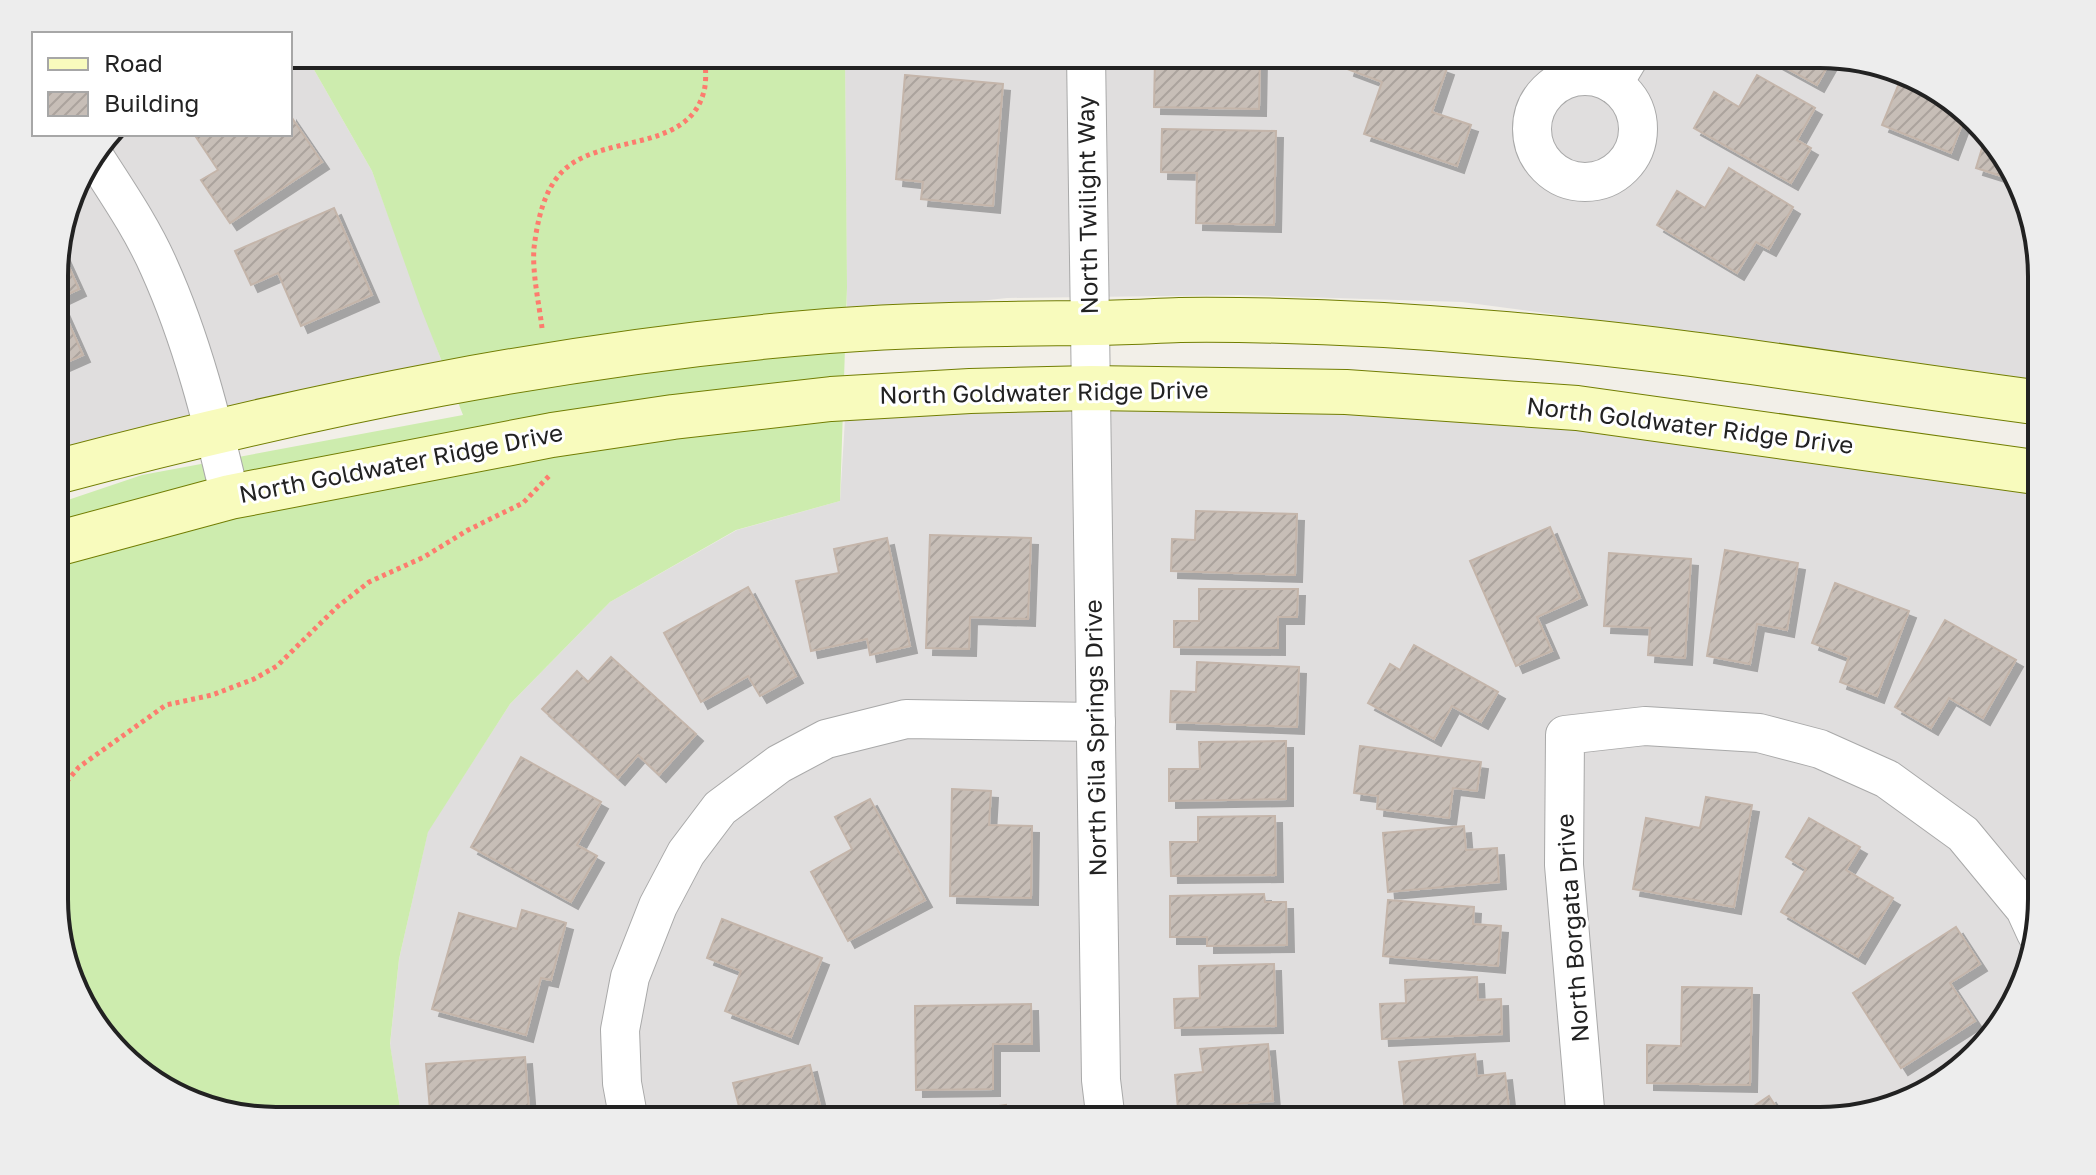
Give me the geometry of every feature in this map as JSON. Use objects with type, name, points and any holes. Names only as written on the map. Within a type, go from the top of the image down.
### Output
[{"type":"street","name":"North Twilight Way","points":[[1086,68],[1091,356]]},
{"type":"street","points":[[100,165],[159,266],[182,326],[214,430],[230,497]]},
{"type":"street","name":"North Goldwater Ridge Drive","points":[[68,541],[230,497],[552,435],[831,399],[1091,356],[1244,320],[1494,333],[1687,353],[2028,401]]},
{"type":"street","name":"North Goldwater Ridge Drive","points":[[68,469],[214,430],[327,405],[545,366],[828,331],[970,322],[1091,356],[1346,392],[1577,408],[2028,471]]},
{"type":"street","name":"North Gila Springs Drive","points":[[1091,356],[1101,1080],[1104,1107]]},
{"type":"street","points":[[626,1107],[622,1083],[620,1030],[630,977],[658,906],[686,853],[720,808],[779,764],[826,739],[906,719],[1096,722]]},
{"type":"street","name":"North Borgata Drive","points":[[1585,1107],[1564,865],[1565,735],[1645,726],[1759,733],[1820,749],[1887,779],[1963,834],[2028,915]]},
{"type":"path","points":[[543,339],[534,251],[540,215],[549,190],[562,172],[581,159],[662,135],[688,120],[704,92],[705,68]]},
{"type":"path","points":[[68,780],[79,767],[166,705],[212,695],[254,679],[277,666],[337,607],[369,582],[424,557],[468,530],[523,503],[551,473]]},
{"type":"shaded area","points":[[292,68],[313,68],[372,171],[443,365],[68,452],[70,249],[75,222],[89,184],[103,160],[123,136],[292,136]]},
{"type":"shaded area","points":[[845,68],[1820,68],[1874,75],[1900,84],[1947,111],[1985,149],[2012,196],[2024,235],[2028,262],[2028,378],[1462,302],[1239,295],[1007,298],[847,315]]},
{"type":"shaded area","points":[[1261,406],[1628,432],[2028,487],[2028,913],[2021,953],[2000,1003],[1967,1046],[1924,1079],[1874,1100],[1834,1107],[400,1107],[390,1045],[399,959],[428,831],[510,704],[610,602],[737,530],[840,501],[845,419],[1049,407]]},
{"type":"green space","points":[[313,68],[845,68],[847,287],[840,501],[736,530],[610,602],[510,704],[428,832],[399,959],[390,1044],[400,1107],[249,1105],[196,1091],[149,1064],[103,1015],[79,966],[72,940],[68,899],[68,500],[142,475],[463,415],[372,171]]},
{"type":"building","points":[[1155,68],[1260,68],[1259,109],[1154,107]]},
{"type":"building","points":[[1447,68],[1432,112],[1471,125],[1457,166],[1364,134],[1382,82],[1347,69]]},
{"type":"building","points":[[1786,68],[1826,68],[1817,85]]},
{"type":"building","points":[[905,75],[1003,84],[993,206],[921,199],[923,182],[896,179]]},
{"type":"building","points":[[1757,75],[1815,108],[1797,140],[1811,148],[1791,183],[1694,128],[1714,92],[1739,107]]},
{"type":"building","points":[[1899,84],[1924,96],[1962,124],[1951,153],[1882,125]]},
{"type":"building","points":[[292,118],[322,162],[230,223],[201,180],[218,170],[195,136],[292,136]]},
{"type":"building","points":[[1162,129],[1276,131],[1274,225],[1196,223],[1197,173],[1161,172]]},
{"type":"building","points":[[1983,146],[2002,176],[1976,168]]},
{"type":"building","points":[[1729,168],[1793,207],[1769,249],[1756,242],[1737,273],[1657,225],[1677,191],[1705,208]]},
{"type":"building","points":[[334,208],[372,295],[301,326],[278,273],[251,285],[235,251]]},
{"type":"building","points":[[69,267],[79,289],[68,294]]},
{"type":"building","points":[[68,321],[83,355],[68,362]]},
{"type":"building","points":[[1196,511],[1297,514],[1295,575],[1171,571],[1172,539],[1195,540]]},
{"type":"building","points":[[1550,527],[1580,598],[1537,617],[1552,651],[1516,666],[1470,561]]},
{"type":"building","points":[[930,535],[1031,538],[1028,619],[970,617],[969,649],[926,648]]},
{"type":"building","points":[[887,538],[910,646],[870,655],[867,639],[811,651],[796,581],[839,573],[834,549]]},
{"type":"building","points":[[1725,550],[1798,563],[1787,630],[1757,624],[1750,664],[1707,656]]},
{"type":"building","points":[[1609,553],[1691,559],[1685,658],[1648,655],[1650,628],[1604,626]]},
{"type":"building","points":[[1835,583],[1909,611],[1877,696],[1840,682],[1849,657],[1812,643]]},
{"type":"building","points":[[748,587],[796,676],[760,696],[748,676],[701,702],[664,633]]},
{"type":"building","points":[[1199,589],[1298,589],[1297,617],[1278,617],[1278,648],[1174,647],[1174,621],[1199,621]]},
{"type":"building","points":[[1945,620],[2016,660],[1983,718],[1949,698],[1931,728],[1895,707]]},
{"type":"building","points":[[1414,645],[1498,692],[1481,722],[1452,706],[1434,739],[1368,703],[1390,664],[1400,670]]},
{"type":"building","points":[[611,657],[696,734],[659,775],[638,755],[618,778],[542,709],[577,671],[588,682]]},
{"type":"building","points":[[1197,662],[1299,667],[1297,727],[1170,722],[1171,691],[1196,692]]},
{"type":"building","points":[[1286,741],[1286,799],[1169,801],[1169,769],[1200,769],[1199,742]]},
{"type":"building","points":[[1360,746],[1481,762],[1477,791],[1453,788],[1449,818],[1377,809],[1378,796],[1354,793]]},
{"type":"building","points":[[521,757],[601,802],[577,845],[597,856],[571,902],[471,847]]},
{"type":"building","points":[[952,789],[991,791],[989,825],[1032,826],[1031,898],[950,896]]},
{"type":"building","points":[[1706,797],[1752,805],[1734,907],[1633,889],[1646,818],[1700,828]]},
{"type":"building","points":[[870,799],[925,900],[848,941],[811,872],[852,849],[835,817]]},
{"type":"building","points":[[1275,816],[1276,875],[1171,876],[1170,842],[1198,842],[1198,817]]},
{"type":"building","points":[[1809,818],[1860,847],[1846,870],[1893,898],[1858,957],[1781,912],[1806,869],[1786,857]]},
{"type":"building","points":[[1464,826],[1466,850],[1497,848],[1499,882],[1388,892],[1383,833]]},
{"type":"building","points":[[1264,894],[1265,902],[1286,902],[1287,945],[1207,946],[1207,937],[1170,937],[1170,896]]},
{"type":"building","points":[[1388,900],[1474,907],[1473,924],[1501,926],[1498,966],[1383,956]]},
{"type":"building","points":[[522,910],[566,923],[551,980],[541,978],[526,1035],[432,1009],[459,913],[517,929]]},
{"type":"building","points":[[722,919],[822,958],[791,1037],[725,1011],[741,971],[707,958]]},
{"type":"building","points":[[1956,927],[1980,964],[1950,983],[1975,1021],[1901,1068],[1853,993]]},
{"type":"building","points":[[1274,964],[1276,1026],[1175,1028],[1174,999],[1200,998],[1199,966]]},
{"type":"building","points":[[1477,977],[1478,1000],[1501,999],[1502,1034],[1382,1039],[1380,1004],[1406,1003],[1405,980]]},
{"type":"building","points":[[1682,987],[1752,988],[1750,1085],[1647,1083],[1647,1045],[1681,1046]]},
{"type":"building","points":[[1031,1004],[1032,1044],[993,1044],[993,1089],[916,1090],[915,1006]]},
{"type":"building","points":[[1268,1044],[1273,1101],[1178,1107],[1175,1075],[1203,1072],[1200,1049]]},
{"type":"building","points":[[1475,1054],[1477,1076],[1505,1073],[1509,1107],[1404,1107],[1399,1062]]},
{"type":"building","points":[[525,1057],[529,1107],[430,1107],[426,1064]]},
{"type":"building","points":[[810,1065],[820,1107],[739,1107],[733,1083]]},
{"type":"building","points":[[1769,1096],[1776,1107],[1753,1107]]}]
